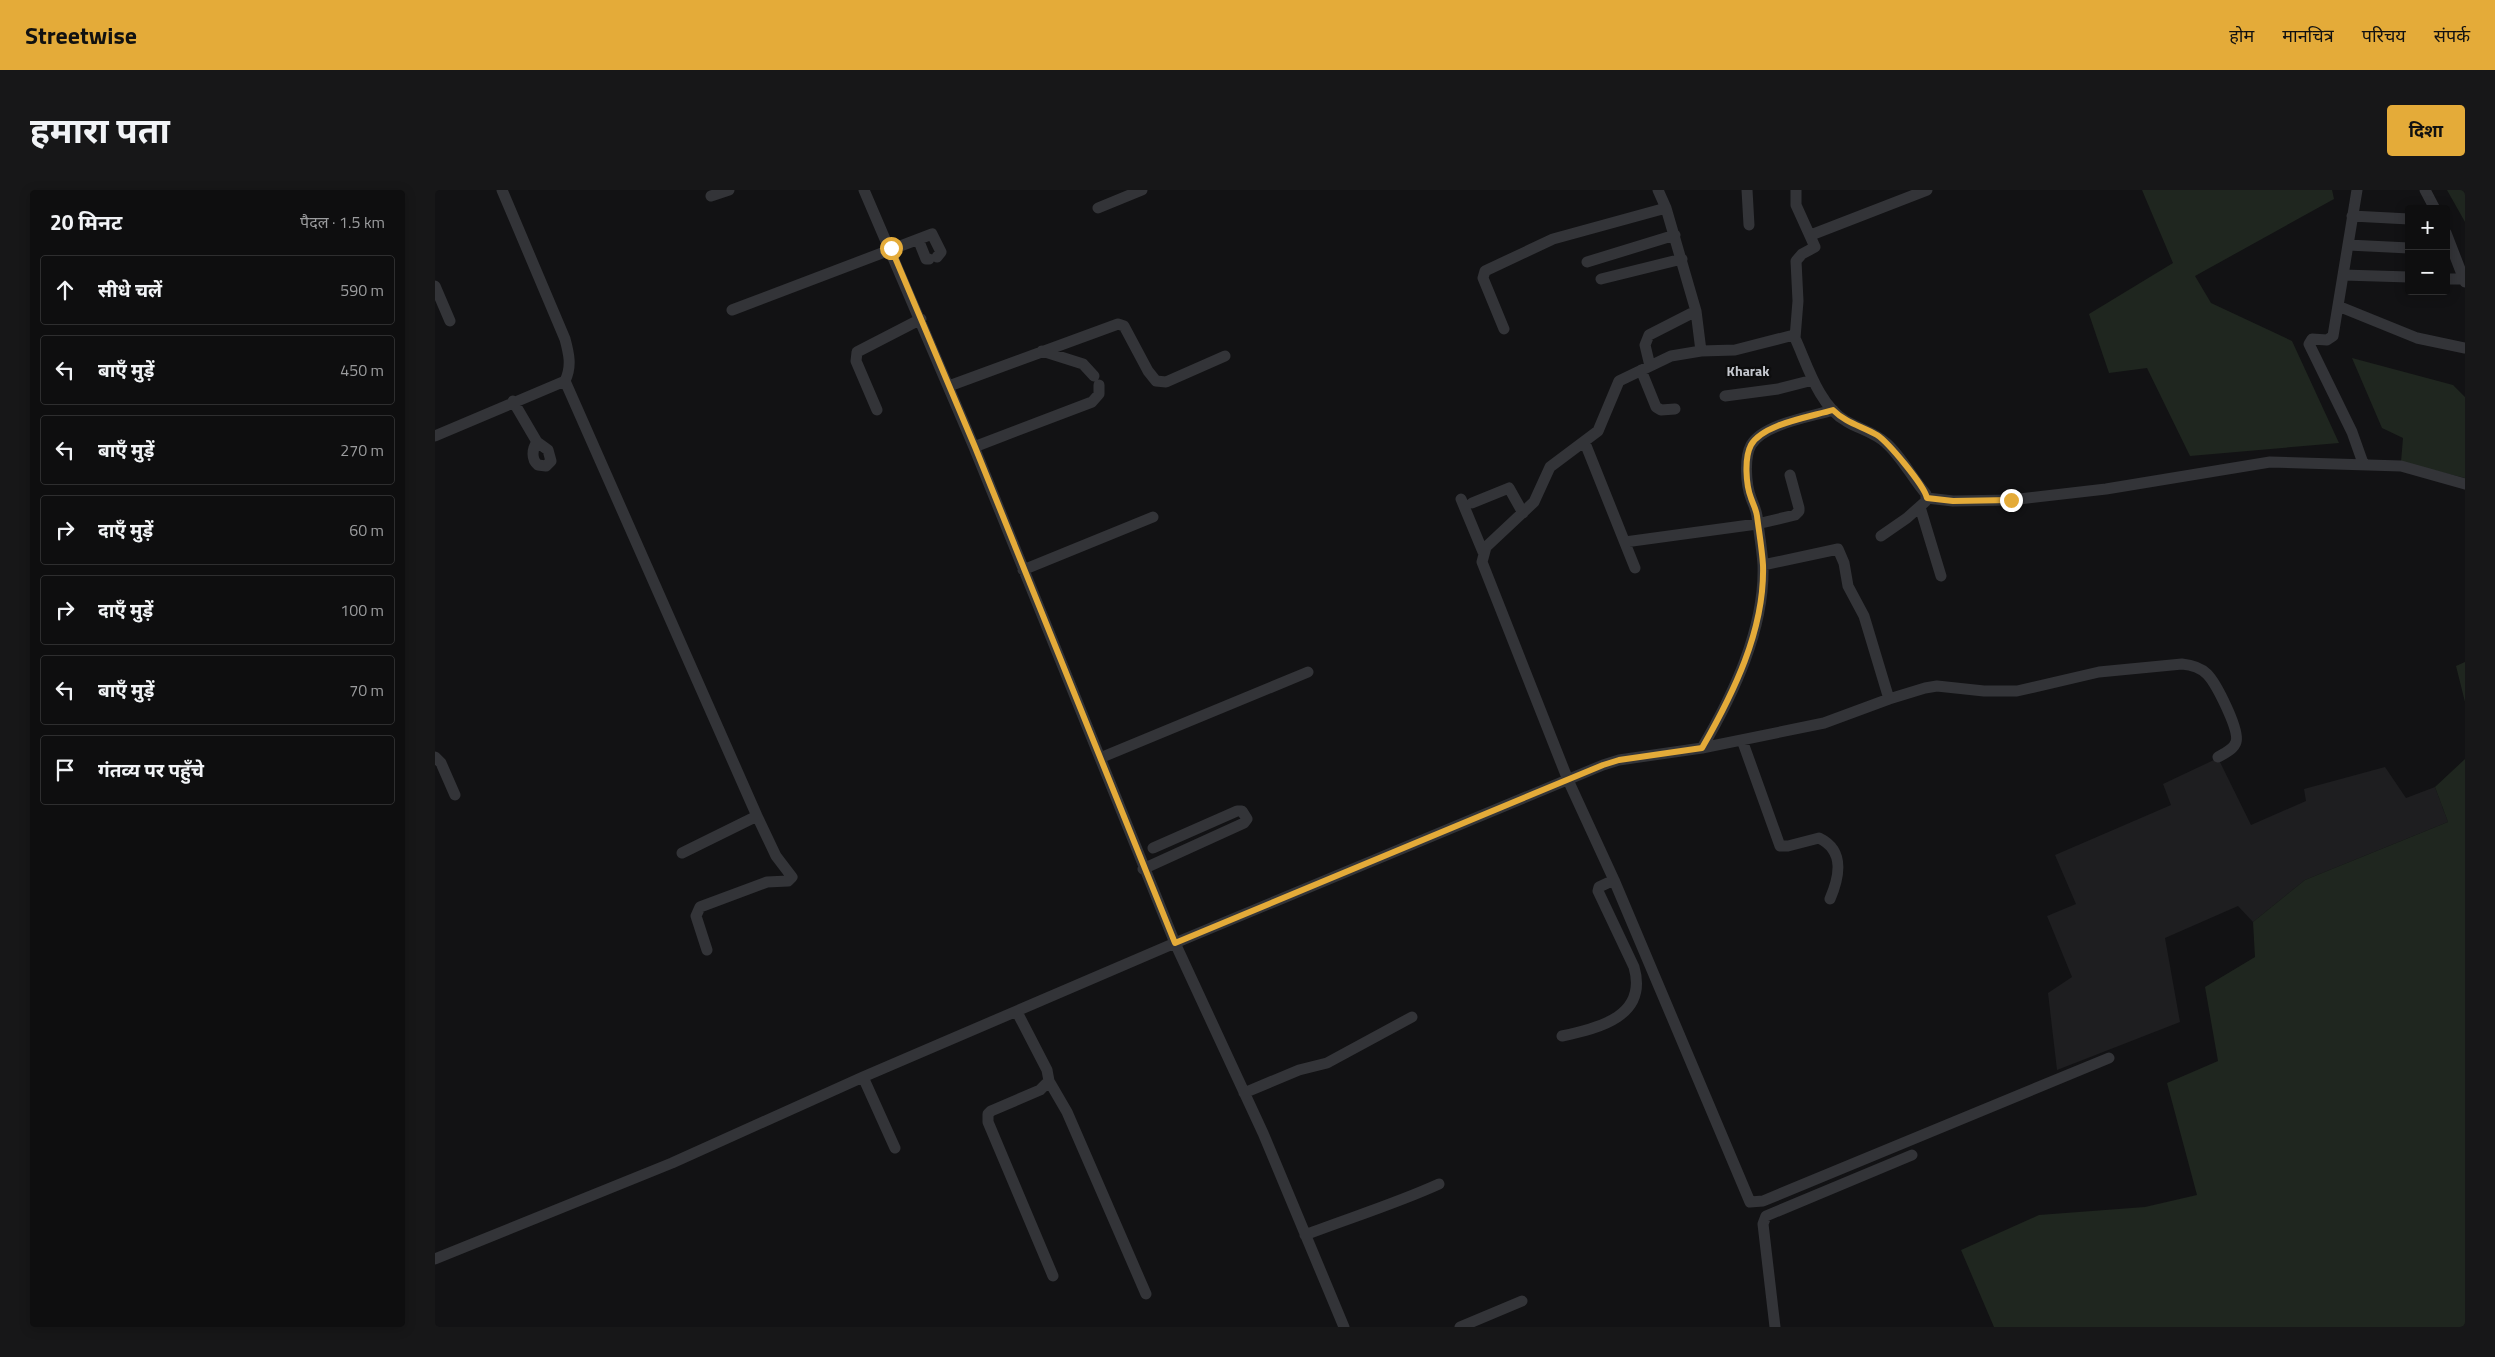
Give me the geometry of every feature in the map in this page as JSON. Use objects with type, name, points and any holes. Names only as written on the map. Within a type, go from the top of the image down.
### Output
[{"type":"street","points":[[435,436],[513,401],[565,381],[569,372],[570,363],[565,339],[502,190]]},
{"type":"street","points":[[711,196],[729,190]]},
{"type":"street","points":[[864,190],[891,248],[975,447],[1143,869],[1175,943],[1245,1093],[1344,1327]]},
{"type":"street","points":[[1097,208],[1141,190]]},
{"type":"street","points":[[1658,190],[1675,235],[1696,311],[1701,351]]},
{"type":"street","points":[[1747,190],[1749,225]]},
{"type":"street","points":[[1795,190],[1796,205],[1815,247],[1800,256],[1796,265],[1798,301],[1795,338],[1813,380],[1833,410],[1845,421],[1877,435],[1888,444],[1924,502],[1941,576]]},
{"type":"street","points":[[1811,235],[1927,190]]},
{"type":"street","points":[[2357,190],[2332,338],[2327,340],[2312,339],[2309,344],[2352,432],[2363,464]]},
{"type":"street","points":[[2425,190],[2433,205]]},
{"type":"street","points":[[1504,329],[1483,278],[1485,271],[1553,239],[1666,208]]},
{"type":"street","points":[[2353,216],[2405,219]]},
{"type":"street","points":[[732,310],[891,248],[917,239],[933,234],[941,252],[933,258],[926,259],[917,239]]},
{"type":"street","points":[[1587,262],[1675,235]]},
{"type":"street","points":[[2348,245],[2405,248]]},
{"type":"street","points":[[2450,250],[2465,281]]},
{"type":"street","points":[[1601,279],[1682,259]]},
{"type":"street","points":[[2343,275],[2405,278]]},
{"type":"street","points":[[2450,279],[2465,281]]},
{"type":"street","points":[[435,286],[450,320]]},
{"type":"street","points":[[2338,306],[2417,338],[2465,348]]},
{"type":"street","points":[[1675,409],[1658,409],[1646,368],[1645,344],[1649,334],[1696,311]]},
{"type":"street","points":[[877,410],[856,361],[857,352],[921,319]]},
{"type":"street","points":[[949,386],[1118,324],[1124,326],[1148,371],[1156,381],[1166,382],[1225,356]]},
{"type":"street","points":[[1483,552],[1490,542],[1537,498],[1544,475],[1550,467],[1585,443],[1601,428],[1618,382],[1671,356],[1701,351],[1728,352],[1785,336],[1795,338]]},
{"type":"street","points":[[975,447],[1092,402],[1099,394],[1096,381],[1083,364],[1042,351]]},
{"type":"street","points":[[1725,396],[1778,389],[1813,380]]},
{"type":"street","points":[[565,381],[757,816],[776,856],[791,878],[787,882],[767,882],[700,907],[696,916],[707,950]]},
{"type":"street","points":[[513,401],[537,442]]},
{"type":"street","points":[[1702,748],[1735,686],[1758,610],[1763,565],[1755,508],[1749,490],[1747,469],[1751,445],[1761,434],[1769,429],[1833,410]]},
{"type":"street","points":[[1585,443],[1635,568]]},
{"type":"street","points":[[1881,536],[1924,502],[2011,500],[2106,490],[2269,462],[2401,466],[2465,484]]},
{"type":"street","points":[[1625,542],[1757,524],[1798,514],[1799,508],[1790,475]]},
{"type":"street","points":[[1523,513],[1509,488],[1467,501],[1483,552],[1482,562],[1568,780],[1614,880],[1747,1198],[1753,1203],[1763,1201],[2109,1058]]},
{"type":"street","points":[[1023,570],[1153,518]]},
{"type":"street","points":[[1763,565],[1838,549],[1844,562],[1847,586],[1863,616],[1889,699]]},
{"type":"street","points":[[435,1259],[672,1163],[863,1077],[1175,943],[1619,760],[1702,748],[1824,723],[1889,699],[1937,686],[2005,692],[2029,689],[2099,672],[2192,665],[2201,669],[2212,680],[2232,720],[2237,737],[2236,743],[2232,748],[2218,757]]},
{"type":"street","points":[[1100,758],[1308,672]]},
{"type":"street","points":[[1742,740],[1780,846],[1788,846],[1819,838],[1835,854],[1840,867],[1831,899]]},
{"type":"street","points":[[435,757],[441,763],[455,795]]},
{"type":"street","points":[[1143,869],[1244,824],[1247,819],[1242,811],[1237,811],[1153,848]]},
{"type":"street","points":[[682,853],[757,816]]},
{"type":"street","points":[[1562,1036],[1589,1030],[1615,1018],[1630,1006],[1636,995],[1637,978],[1634,967],[1598,892],[1599,887],[1614,880]]},
{"type":"street","points":[[1017,1012],[1047,1070],[1049,1081],[1067,1112],[1146,1294]]},
{"type":"street","points":[[1245,1093],[1299,1070],[1327,1063],[1412,1017]]},
{"type":"street","points":[[863,1077],[895,1148]]},
{"type":"street","points":[[1049,1081],[1040,1090],[991,1111],[987,1117],[1053,1276]]},
{"type":"street","points":[[1775,1327],[1763,1224],[1767,1216],[1912,1155]]},
{"type":"street","points":[[1305,1235],[1371,1209],[1395,1203],[1439,1184]]},
{"type":"street","points":[[1460,1327],[1521,1301]]},
{"type":"shaded area","points":[[2142,190],[2332,190],[2334,199],[2195,276],[2211,303],[2292,341],[2339,443],[2190,456],[2147,368],[2109,373],[2089,314],[2173,263]]},
{"type":"shaded area","points":[[2447,190],[2465,190],[2465,222]]},
{"type":"shaded area","points":[[2352,358],[2453,385],[2465,397],[2465,478],[2401,462],[2403,438],[2382,428]]},
{"type":"shaded area","points":[[2465,662],[2465,702],[2456,666]]},
{"type":"shaded area","points":[[2218,758],[2251,825],[2306,801],[2304,789],[2385,767],[2406,798],[2435,787],[2448,822],[2305,880],[2253,922],[2238,906],[2165,938],[2180,1022],[2057,1070],[2048,993],[2072,977],[2047,916],[2076,904],[2055,855],[2171,805],[2163,784]]},
{"type":"shaded area","points":[[2465,759],[2465,1327],[1994,1327],[1961,1250],[2039,1215],[2145,1207],[2197,1195],[2167,1083],[2218,1061],[2205,987],[2255,957],[2253,922],[2305,880],[2448,822],[2435,787]]},
{"type":"district","name":"Kharak","points":[[1748,371]]},
{"type":"route","points":[[891,248],[975,447],[1143,869],[1175,943],[1334,879],[1603,765],[1619,760],[1702,748],[1733,693],[1751,640],[1761,598],[1763,565],[1757,518],[1750,497],[1747,469],[1750,447],[1758,436],[1765,431],[1833,410],[1845,421],[1877,435],[1888,444],[1926,494],[1927,498],[1940,501],[2011,500]]}]
